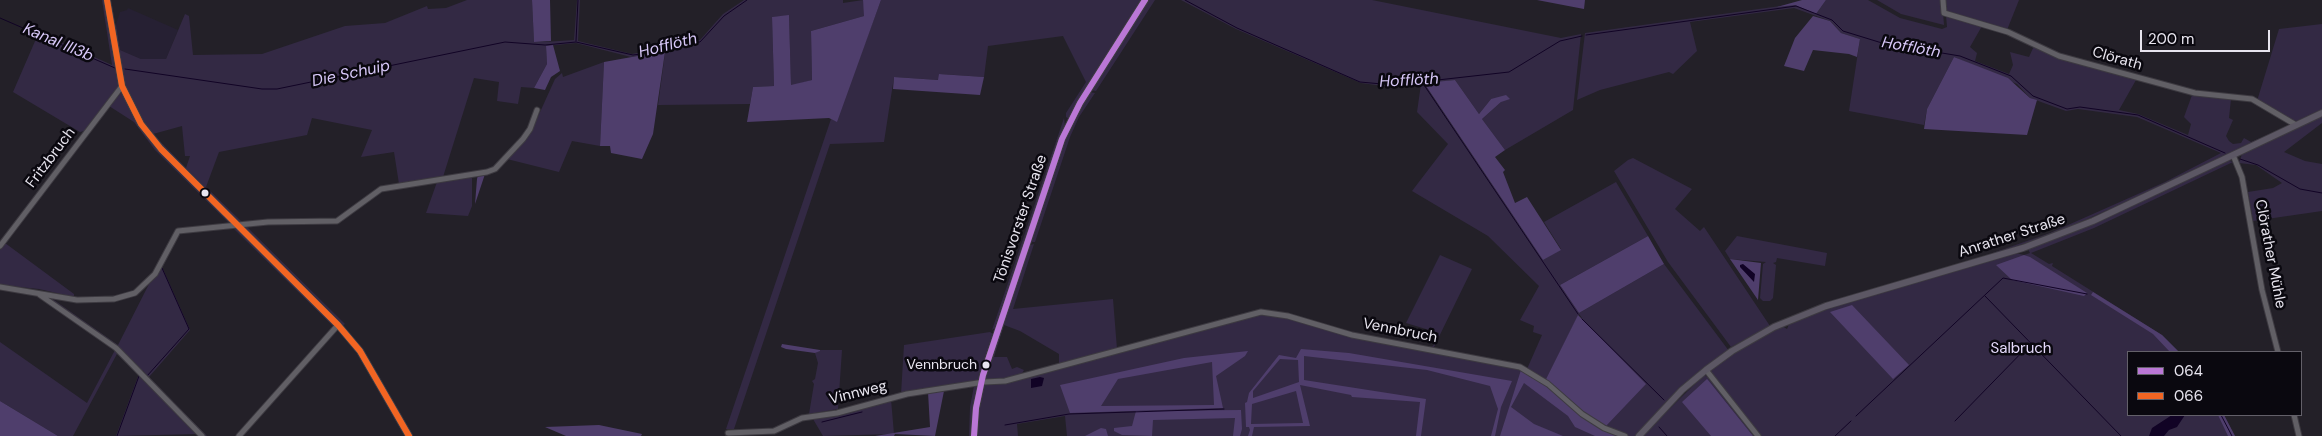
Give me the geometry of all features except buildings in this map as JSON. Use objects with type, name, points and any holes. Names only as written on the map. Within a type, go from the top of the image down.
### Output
[{"type":"main road","points":[[107,0],[122,86],[141,124],[160,149],[338,325],[360,351],[409,436]]},
{"type":"main road","name":"Tönisvorster Straße","points":[[974,436],[980,383],[1062,140],[1080,102],[1146,0]]},
{"type":"main road","name":"Anrather Straße","points":[[1640,436],[1682,390],[1706,370],[1732,351],[1785,322],[1826,306],[2023,248],[2093,221],[2234,158],[2322,113]]},
{"type":"street","name":"Clörath","points":[[1943,0],[1944,12],[2008,32],[2059,56],[2194,93],[2252,100],[2296,125]]},
{"type":"street","name":"Fritzbruch","points":[[0,246],[122,86]]},
{"type":"street","points":[[0,287],[89,300],[114,299],[135,293],[155,274],[178,231],[268,222],[337,221],[381,188],[487,172],[495,169],[523,139],[530,129],[538,110]]},
{"type":"street","name":"Clörather Mühle","points":[[2234,158],[2242,177],[2262,290],[2278,351]]},
{"type":"street","points":[[38,293],[116,348],[202,436]]},
{"type":"street","name":"Vennbruch","points":[[980,383],[1005,381],[1261,312],[1288,316],[1352,335],[1520,367],[1548,384],[1582,414],[1604,428],[1625,436]]},
{"type":"street","points":[[239,436],[338,325]]},
{"type":"street","points":[[1706,370],[1758,436]]},
{"type":"street","name":"Vinnweg","points":[[728,433],[774,434],[802,418],[837,413],[907,394],[980,383]]},
{"type":"street","points":[[2294,416],[2299,436]]},
{"type":"shaded area","points":[[532,0],[550,0],[551,41],[534,42]]},
{"type":"shaded area","points":[[863,0],[881,0],[837,122],[829,118],[747,122],[753,87],[774,86],[772,17],[789,15],[791,85],[812,80],[811,31],[864,16]]},
{"type":"shaded area","points":[[1537,0],[1585,0],[1584,9]]},
{"type":"shaded area","points":[[1802,0],[1826,0],[1816,14],[1795,5],[1777,7]]},
{"type":"shaded area","points":[[128,8],[178,30],[166,59],[141,59],[120,50],[116,24],[120,12]]},
{"type":"shaded area","points":[[1813,16],[1830,21],[1841,33],[1860,39],[1857,57],[1849,54],[1813,50],[1804,71],[1784,66],[1795,38]]},
{"type":"shaded area","points":[[553,45],[560,71],[551,77],[545,90],[534,88],[547,64],[546,46]]},
{"type":"shaded area","points":[[666,45],[653,134],[642,159],[611,153],[610,146],[600,146],[604,62],[654,53]]},
{"type":"shaded area","points":[[1954,57],[2008,78],[2030,98],[2037,100],[2027,135],[1924,129],[1927,109]]},
{"type":"shaded area","points":[[939,74],[984,77],[980,95],[893,89],[894,77],[938,80]]},
{"type":"shaded area","points":[[1455,80],[1479,114],[1491,99],[1506,95],[1510,99],[1501,102],[1482,119],[1505,150],[1495,157],[1505,170],[1503,172],[1515,203],[1527,197],[1561,250],[1543,260],[1424,83]]},
{"type":"shaded area","points":[[485,174],[475,204],[478,175]]},
{"type":"shaded area","points":[[1648,236],[1664,264],[1579,313],[1560,285]]},
{"type":"shaded area","points":[[2024,255],[2087,293],[2084,296],[2012,280],[1996,265]]},
{"type":"shaded area","points":[[1730,259],[1761,263],[1758,300]]},
{"type":"shaded area","points":[[1743,264],[1755,274],[1754,282],[1740,267]]},
{"type":"shaded area","points":[[2093,292],[2162,335],[2178,351],[2169,351],[2153,334],[2091,295]]},
{"type":"shaded area","points":[[1852,305],[1909,365],[1893,379],[1830,312]]},
{"type":"shaded area","points":[[1578,315],[1646,384],[1605,427],[1582,413],[1545,381]]},
{"type":"shaded area","points":[[782,344],[820,351],[815,353],[786,349],[781,347]]},
{"type":"shaded area","points":[[1301,349],[1349,353],[1512,381],[1501,407],[1495,436],[1491,436],[1498,409],[1490,386],[1427,370],[1304,356],[1304,380],[1426,399],[1421,436],[1416,436],[1420,402],[1352,397],[1351,395],[1300,385],[1310,426],[1254,427],[1252,436],[1248,436],[1250,430],[1249,427],[1246,427],[1245,403],[1249,393],[1279,355],[1296,358]],"holes":[[[1280,359],[1298,360],[1299,382],[1253,398],[1253,391]],[[1296,391],[1303,423],[1251,424],[1252,404]]]},
{"type":"shaded area","points":[[1248,351],[1245,356],[1216,376],[1223,408],[1070,413],[1060,385],[1184,358]],"holes":[[[1212,362],[1214,405],[1101,406],[1118,379]]]},
{"type":"shaded area","points":[[1521,370],[1548,385],[1580,415],[1621,436],[1595,436],[1575,427],[1568,416],[1524,383],[1511,407],[1534,424],[1563,436],[1500,436]]},
{"type":"shaded area","points":[[1044,378],[1042,386],[1031,388],[1031,379]]},
{"type":"shaded area","points":[[1707,379],[1753,436],[1711,436],[1682,402]]},
{"type":"shaded area","points":[[944,391],[935,436],[895,434],[894,436],[875,436],[930,427],[928,392]]},
{"type":"shaded area","points":[[0,401],[58,436],[0,436]]},
{"type":"shaded area","points":[[1241,410],[1242,429],[1240,436],[1233,436],[1235,418],[1153,420],[1152,436],[1122,435],[1114,431],[1114,428],[1132,426],[1136,411]]},
{"type":"shaded area","points":[[2170,416],[2184,416],[2177,427],[2169,430],[2164,436],[2149,436],[2152,428]]},
{"type":"shaded area","points":[[2218,416],[2225,416],[2235,436],[2228,436]]},
{"type":"shaded area","points":[[599,425],[642,434],[641,436],[566,436],[545,427]]},
{"type":"shaded area","points":[[1101,428],[1106,429],[1108,436],[1085,436]]},
{"type":"green space","points":[[102,0],[105,0],[119,81],[118,88],[92,122],[84,131],[80,132],[13,92],[39,32],[112,65]]},
{"type":"green space","points":[[467,0],[532,0],[534,42],[544,42],[574,40],[577,0],[580,0],[578,41],[632,54],[653,50],[667,42],[700,40],[723,14],[744,0],[843,0],[843,3],[863,0],[865,12],[864,16],[811,31],[812,80],[791,86],[789,16],[772,17],[774,86],[753,87],[750,104],[658,105],[666,46],[654,53],[631,57],[576,43],[546,46],[547,64],[534,88],[521,87],[518,104],[497,101],[499,82],[474,78],[443,177],[399,184],[394,152],[361,157],[372,130],[312,118],[307,135],[219,152],[206,187],[243,223],[233,219],[149,132],[127,93],[114,29],[116,24],[120,50],[141,59],[166,59],[185,14],[189,16],[193,55],[262,54],[345,26],[385,23],[427,6],[428,9],[446,8]],"holes":[[[182,126],[185,156],[190,156],[186,168],[153,134]]]},
{"type":"green space","points":[[881,0],[1143,0],[1069,119],[1066,117],[1066,113],[1086,82],[1063,36],[988,46],[984,77],[940,74],[939,80],[894,77],[884,142],[830,144],[734,429],[726,429],[831,119],[836,121]]},
{"type":"green space","points":[[1148,0],[1155,0],[1096,91],[1090,90]]},
{"type":"green space","points":[[1181,0],[1372,0],[1561,38],[1581,34],[1573,110],[1505,150],[1482,119],[1501,102],[1491,99],[1479,114],[1455,80],[1424,84],[1543,260],[1561,249],[1544,222],[1616,182],[1648,236],[1560,285],[1579,313],[1664,264],[1729,351],[1678,391],[1636,436],[1067,436],[1065,416],[1017,424],[1018,436],[976,436],[977,416],[983,386],[987,384],[1008,382],[1260,314],[1287,317],[1308,324],[1517,368],[1548,385],[1582,318],[1579,314],[1545,381],[1527,369],[1542,335],[1533,332],[1534,326],[1520,320],[1539,286],[1488,236],[1412,191],[1448,144],[1417,112],[1421,84],[1391,87],[1361,83],[1236,29]]},
{"type":"green space","points":[[1826,0],[1868,0],[1900,18],[1942,29],[1947,27],[1946,15],[1982,26],[1970,47],[1977,53],[1975,61],[2009,74],[2013,65],[2010,52],[2029,57],[2034,46],[2059,58],[2136,80],[2119,110],[2138,114],[2188,135],[2191,124],[2184,117],[2192,95],[2231,99],[2229,118],[2233,120],[2226,136],[2233,144],[2241,143],[2244,138],[2251,142],[2288,126],[2147,193],[2055,233],[1968,263],[1827,302],[1967,262],[2050,233],[2165,182],[2221,153],[2137,117],[2078,109],[2066,111],[2030,98],[2017,84],[1954,57],[1927,109],[1924,125],[1849,111],[1860,39],[1841,33],[1830,21],[1794,8],[1690,22],[1697,51],[1673,74],[1669,72],[1600,90],[1577,100],[1585,33],[1795,4],[1816,14]]},
{"type":"green space","points":[[1877,0],[1942,0],[1944,25],[1901,14]]},
{"type":"green space","points":[[1944,0],[2019,0],[2007,30],[1946,11]]},
{"type":"green space","points":[[2322,24],[2322,110],[2297,121],[2291,120],[2257,101],[2279,29]]},
{"type":"green space","points":[[604,62],[600,146],[572,141],[559,172],[507,159],[531,132],[555,79],[562,73],[563,77]]},
{"type":"green space","points":[[1089,92],[1095,93],[1079,117],[1070,137],[1035,242],[1032,242],[1030,240],[1064,138]]},
{"type":"green space","points":[[121,93],[124,95],[132,112],[230,221],[229,223],[155,150],[134,122],[109,106]]},
{"type":"green space","points":[[2322,116],[2322,123],[2284,152],[2305,161],[2322,164],[2322,211],[2253,221],[2248,192],[2273,188],[2282,183],[2256,165],[2239,163],[2242,154]]},
{"type":"green space","points":[[1064,118],[1065,126],[995,328],[992,330]]},
{"type":"green space","points":[[1633,158],[1692,189],[1675,209],[1700,231],[1704,227],[1770,326],[1731,347],[1668,262],[1614,171]]},
{"type":"green space","name":"Salbruch","points":[[2227,160],[2233,162],[2094,228],[2031,253],[2049,264],[2053,263],[2052,266],[2162,335],[2178,351],[2127,351],[2127,416],[2225,416],[2235,436],[1642,436],[1704,375],[1711,379],[1710,370],[1738,350],[1782,326],[1787,329],[1790,322],[1855,300],[2016,253],[2024,255],[2030,253],[2028,249]]},
{"type":"green space","points":[[472,176],[472,206],[468,216],[426,213],[437,182]]},
{"type":"green space","points":[[245,225],[345,324],[342,326],[243,227]]},
{"type":"green space","points":[[232,227],[241,231],[333,323],[334,327]]},
{"type":"green space","points":[[1737,236],[1827,253],[1825,266],[1777,258],[1776,262],[1773,263],[1776,265],[1773,298],[1770,301],[1763,301],[1760,298],[1763,264],[1766,262],[1730,259],[1725,251]]},
{"type":"green space","points":[[5,243],[74,294],[74,297],[39,289],[0,285],[0,250]]},
{"type":"green space","points":[[1034,244],[1013,309],[1113,299],[1117,349],[1059,364],[1059,354],[1020,331],[1004,325],[994,357],[1007,357],[1012,369],[1017,367],[1024,370],[1021,375],[985,380],[984,377],[1030,245]]},
{"type":"green space","points":[[1440,255],[1472,269],[1433,349],[1429,348],[1433,346],[1439,333],[1406,323]]},
{"type":"green space","points":[[162,267],[190,330],[149,377],[207,436],[204,436],[117,347],[52,301],[51,298],[118,345],[149,284]]},
{"type":"green space","points":[[990,332],[993,334],[979,380],[901,394],[904,345]]},
{"type":"green space","points":[[0,342],[87,403],[115,350],[112,346],[118,352],[73,436],[58,436],[0,401]]},
{"type":"green space","points":[[820,350],[842,350],[838,409],[809,414],[814,384],[812,381],[815,379],[818,363],[815,353]]},
{"type":"green space","points":[[124,358],[198,434],[116,436],[139,374]]},
{"type":"green space","points":[[974,386],[977,387],[971,436],[969,436],[970,407]]},
{"type":"green space","points":[[891,399],[894,434],[823,436],[813,419]]},
{"type":"waterway","points":[[576,41],[578,0]]},
{"type":"waterway","name":"Die Schuip","points":[[125,69],[262,89],[277,89],[505,42],[545,45],[576,42],[633,55],[653,51],[669,43],[700,42],[724,16],[747,0]]},
{"type":"waterway","name":"Hofflöth","points":[[1185,0],[1237,28],[1360,82],[1393,85],[1509,72],[1560,41],[1582,36]]},
{"type":"waterway","name":"Hofflöth","points":[[1586,35],[1796,6],[1832,20],[1843,31],[1882,43],[1960,56],[2011,76],[2033,96],[2067,109],[2080,107],[2138,115],[2225,153]]},
{"type":"waterway","name":"Kanal III3b","points":[[0,18],[115,68]]},
{"type":"waterway","points":[[1422,82],[1578,314]]},
{"type":"waterway","name":"Hofflöth","points":[[2240,159],[2258,165],[2300,189],[2322,193]]},
{"type":"waterway","points":[[143,371],[147,376],[189,329],[162,268]]},
{"type":"waterway","points":[[1856,416],[2003,278],[2087,294]]},
{"type":"waterway","points":[[1985,296],[2121,436]]},
{"type":"waterway","points":[[1582,319],[1664,400]]},
{"type":"waterway","points":[[1955,421],[2031,343]]},
{"type":"waterway","points":[[117,436],[139,376]]},
{"type":"waterway","points":[[1005,425],[1069,414],[1224,409]]},
{"type":"waterway","points":[[822,422],[862,412]]},
{"type":"waterway","points":[[2222,416],[2232,436]]},
{"type":"waterway","points":[[1835,436],[1851,421]]},
{"type":"waterway","points":[[1659,427],[1667,436]]},
{"type":"transit line","name":"066","points":[[107,0],[122,86],[141,124],[161,149],[338,325],[360,351],[409,436]]},
{"type":"transit line","name":"064","points":[[974,436],[976,408],[983,375],[1062,139],[1080,103],[1145,0]]},
{"type":"place","name":"Vennbruch","points":[[986,365]]}]
